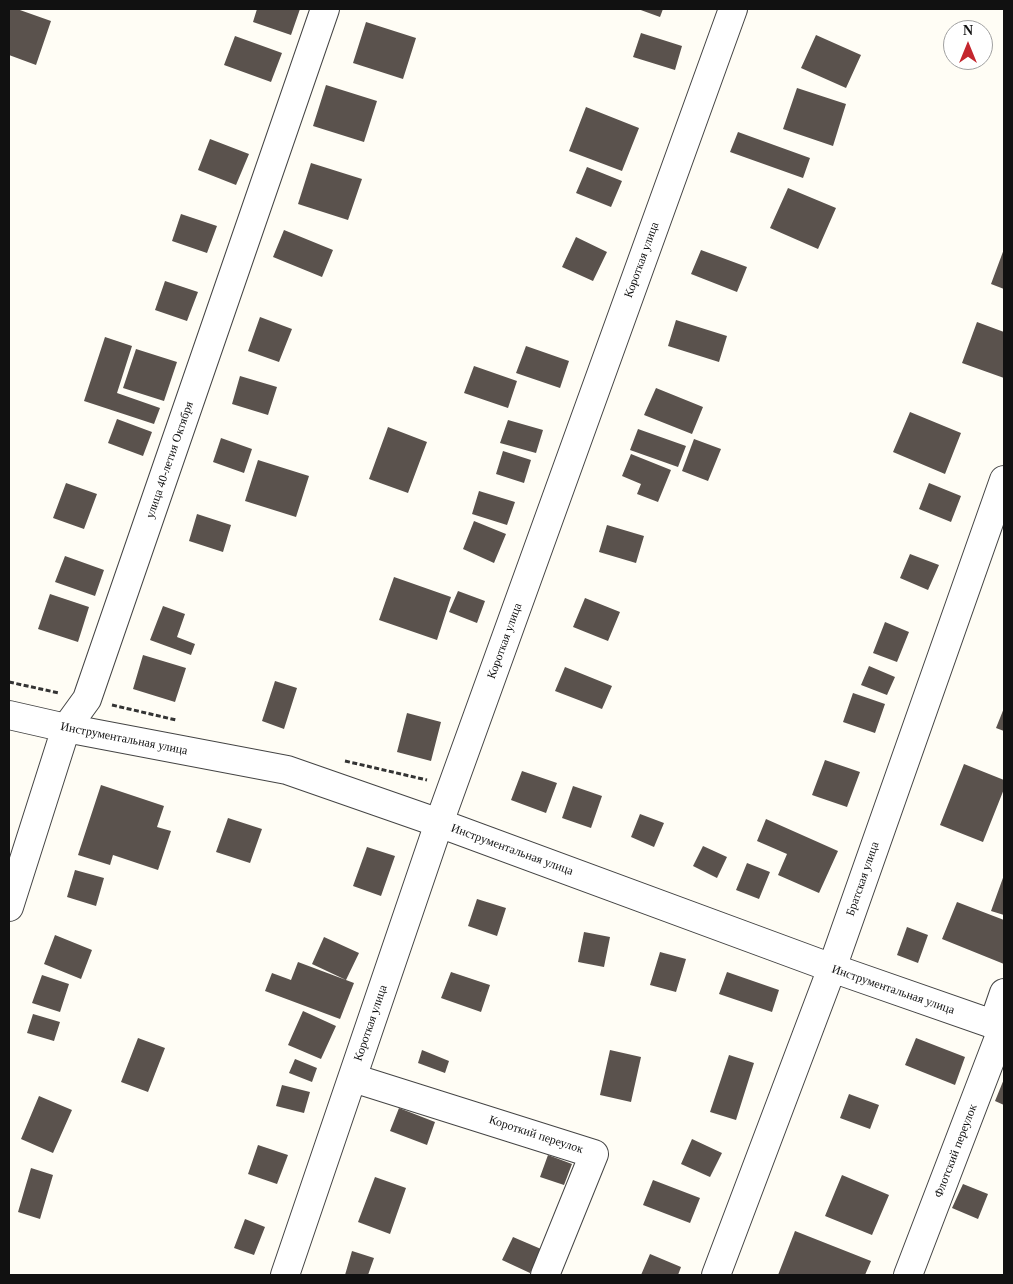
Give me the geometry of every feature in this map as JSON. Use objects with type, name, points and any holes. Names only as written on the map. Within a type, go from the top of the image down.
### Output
[{"type":"street","name":"улица 40-летия Октября","points":[[9,907],[66,728],[87,699],[325,9]]},
{"type":"street","name":"Короткая улица","points":[[285,1275],[439,823],[733,9]]},
{"type":"street","name":"Братская улица","points":[[716,1275],[832,968],[1004,480]]},
{"type":"street","name":"Инструментальная улица","points":[[9,715],[66,728],[287,770],[439,823],[832,968],[1000,1027]]},
{"type":"street","name":"Флотский переулок","points":[[908,1275],[1000,1027],[1004,993]]},
{"type":"street","name":"Короткий переулок","points":[[353,1078],[594,1154],[545,1275]]},
{"type":"building","points":[[9,9],[17,9],[51,21],[36,65],[9,55]]},
{"type":"building","points":[[257,9],[300,9],[291,35],[253,22]]},
{"type":"building","points":[[638,9],[663,9],[660,17]]},
{"type":"building","points":[[366,22],[416,38],[403,79],[353,63]]},
{"type":"building","points":[[641,33],[682,46],[675,70],[633,57]]},
{"type":"building","points":[[816,35],[861,55],[846,88],[801,68]]},
{"type":"building","points":[[235,36],[282,53],[271,82],[224,65]]},
{"type":"building","points":[[326,85],[377,101],[364,142],[313,126]]},
{"type":"building","points":[[797,88],[846,104],[833,146],[783,129]]},
{"type":"building","points":[[586,107],[639,128],[622,171],[569,151]]},
{"type":"building","points":[[738,132],[810,158],[803,178],[730,152]]},
{"type":"building","points":[[210,139],[249,154],[236,185],[198,170]]},
{"type":"building","points":[[311,163],[362,179],[348,220],[298,204]]},
{"type":"building","points":[[587,167],[622,181],[611,207],[576,193]]},
{"type":"building","points":[[788,188],[836,208],[818,249],[770,228]]},
{"type":"building","points":[[181,214],[217,226],[207,253],[172,241]]},
{"type":"building","points":[[284,230],[333,250],[322,277],[273,257]]},
{"type":"building","points":[[576,237],[607,252],[593,281],[562,267]]},
{"type":"building","points":[[1004,249],[1004,289],[991,284]]},
{"type":"building","points":[[701,250],[747,267],[737,292],[691,274]]},
{"type":"building","points":[[165,281],[198,292],[187,321],[155,310]]},
{"type":"building","points":[[260,317],[292,329],[279,362],[248,351]]},
{"type":"building","points":[[676,320],[727,336],[719,362],[668,346]]},
{"type":"building","points":[[977,322],[1004,332],[1004,378],[962,363]]},
{"type":"building","points":[[105,337],[132,346],[117,393],[160,408],[154,424],[84,401]]},
{"type":"building","points":[[526,346],[569,361],[560,388],[516,373]]},
{"type":"building","points":[[136,349],[177,362],[164,401],[123,388]]},
{"type":"building","points":[[474,366],[517,381],[508,408],[464,393]]},
{"type":"building","points":[[240,376],[277,387],[268,415],[232,404]]},
{"type":"building","points":[[656,388],[703,407],[692,434],[644,415]]},
{"type":"building","points":[[910,412],[961,433],[945,474],[893,452]]},
{"type":"building","points":[[117,419],[152,432],[143,456],[108,443]]},
{"type":"building","points":[[508,420],[543,430],[536,453],[500,443]]},
{"type":"building","points":[[388,427],[427,442],[408,493],[369,479]]},
{"type":"building","points":[[638,429],[686,446],[678,467],[630,450]]},
{"type":"building","points":[[221,438],[252,449],[244,473],[213,462]]},
{"type":"building","points":[[694,439],[721,449],[708,481],[682,471]]},
{"type":"building","points":[[503,451],[531,460],[524,483],[496,474]]},
{"type":"building","points":[[631,454],[671,470],[658,502],[637,494],[641,484],[622,476]]},
{"type":"building","points":[[258,460],[309,476],[296,517],[245,501]]},
{"type":"building","points":[[66,483],[97,494],[84,529],[53,518]]},
{"type":"building","points":[[929,483],[961,496],[951,522],[919,509]]},
{"type":"building","points":[[479,491],[515,502],[507,525],[472,514]]},
{"type":"building","points":[[197,514],[231,525],[223,552],[189,541]]},
{"type":"building","points":[[474,521],[506,534],[494,563],[463,549]]},
{"type":"building","points":[[607,525],[644,536],[636,563],[599,552]]},
{"type":"building","points":[[910,554],[939,565],[928,590],[900,578]]},
{"type":"building","points":[[65,556],[104,570],[95,596],[55,582]]},
{"type":"building","points":[[394,577],[451,597],[437,640],[379,620]]},
{"type":"building","points":[[458,591],[485,601],[477,623],[449,612]]},
{"type":"building","points":[[50,594],[89,607],[78,642],[38,629]]},
{"type":"building","points":[[585,598],[620,612],[608,641],[573,627]]},
{"type":"building","points":[[163,606],[185,614],[177,637],[195,644],[191,655],[150,640]]},
{"type":"building","points":[[885,622],[909,632],[897,662],[873,653]]},
{"type":"building","points":[[143,655],[186,668],[175,702],[133,689]]},
{"type":"building","points":[[869,666],[895,677],[887,695],[861,685]]},
{"type":"building","points":[[565,667],[612,686],[602,709],[555,691]]},
{"type":"building","points":[[275,681],[297,688],[284,729],[262,721]]},
{"type":"building","points":[[853,693],[885,704],[875,733],[843,722]]},
{"type":"building","points":[[1004,708],[1004,731],[996,728]]},
{"type":"building","points":[[407,713],[441,722],[431,761],[397,752]]},
{"type":"building","points":[[825,760],[860,772],[847,807],[812,795]]},
{"type":"building","points":[[964,764],[1004,780],[1004,789],[983,842],[940,825]]},
{"type":"building","points":[[522,771],[557,783],[546,813],[511,800]]},
{"type":"building","points":[[101,785],[164,806],[157,827],[171,831],[158,870],[113,855],[110,865],[78,855]]},
{"type":"building","points":[[573,786],[602,796],[591,828],[562,818]]},
{"type":"building","points":[[640,814],[664,823],[654,847],[631,837]]},
{"type":"building","points":[[228,818],[262,829],[250,863],[216,852]]},
{"type":"building","points":[[766,819],[838,851],[819,893],[778,875],[787,854],[757,841]]},
{"type":"building","points":[[703,846],[727,857],[717,878],[693,866]]},
{"type":"building","points":[[367,847],[395,856],[381,896],[353,886]]},
{"type":"building","points":[[747,863],[770,872],[759,899],[736,890]]},
{"type":"building","points":[[75,870],[104,878],[96,906],[67,897]]},
{"type":"building","points":[[1004,875],[1004,915],[991,911]]},
{"type":"building","points":[[477,899],[506,908],[497,936],[468,926]]},
{"type":"building","points":[[957,902],[1004,920],[1004,964],[942,939]]},
{"type":"building","points":[[907,927],[928,935],[918,963],[897,955]]},
{"type":"building","points":[[584,932],[610,937],[604,967],[578,962]]},
{"type":"building","points":[[55,935],[92,950],[81,979],[44,964]]},
{"type":"building","points":[[324,937],[359,953],[346,980],[312,964]]},
{"type":"building","points":[[660,952],[686,959],[676,992],[650,985]]},
{"type":"building","points":[[298,962],[354,983],[340,1019],[265,991],[272,973],[291,980]]},
{"type":"building","points":[[451,972],[490,985],[481,1012],[441,998]]},
{"type":"building","points":[[727,972],[779,990],[772,1012],[719,994]]},
{"type":"building","points":[[42,975],[69,984],[60,1012],[32,1003]]},
{"type":"building","points":[[303,1011],[336,1026],[321,1059],[288,1045]]},
{"type":"building","points":[[33,1014],[60,1022],[54,1041],[27,1033]]},
{"type":"building","points":[[138,1038],[165,1048],[148,1092],[121,1082]]},
{"type":"building","points":[[916,1038],[965,1057],[955,1085],[905,1065]]},
{"type":"building","points":[[422,1050],[449,1061],[445,1073],[418,1063]]},
{"type":"building","points":[[610,1050],[641,1057],[631,1102],[600,1095]]},
{"type":"building","points":[[729,1055],[754,1063],[736,1120],[710,1112]]},
{"type":"building","points":[[295,1059],[317,1068],[312,1082],[289,1073]]},
{"type":"building","points":[[1004,1079],[1004,1105],[995,1101]]},
{"type":"building","points":[[282,1085],[310,1092],[304,1113],[276,1106]]},
{"type":"building","points":[[849,1094],[879,1105],[870,1129],[840,1118]]},
{"type":"building","points":[[39,1096],[72,1110],[53,1153],[21,1139]]},
{"type":"building","points":[[399,1108],[435,1122],[427,1145],[390,1131]]},
{"type":"building","points":[[692,1139],[722,1153],[710,1177],[681,1164]]},
{"type":"building","points":[[258,1145],[288,1155],[277,1184],[248,1174]]},
{"type":"building","points":[[548,1155],[572,1164],[564,1185],[540,1177]]},
{"type":"building","points":[[31,1168],[53,1175],[40,1219],[18,1212]]},
{"type":"building","points":[[842,1175],[889,1195],[872,1235],[825,1216]]},
{"type":"building","points":[[375,1177],[406,1188],[390,1234],[358,1222]]},
{"type":"building","points":[[653,1180],[700,1198],[690,1223],[643,1205]]},
{"type":"building","points":[[963,1184],[988,1194],[978,1219],[952,1208]]},
{"type":"building","points":[[245,1219],[265,1227],[254,1255],[234,1248]]},
{"type":"building","points":[[795,1231],[871,1261],[865,1275],[778,1275]]},
{"type":"building","points":[[513,1237],[541,1249],[530,1273],[502,1260]]},
{"type":"building","points":[[352,1251],[374,1258],[368,1275],[345,1275]]},
{"type":"building","points":[[650,1254],[681,1267],[678,1275],[641,1275]]}]
